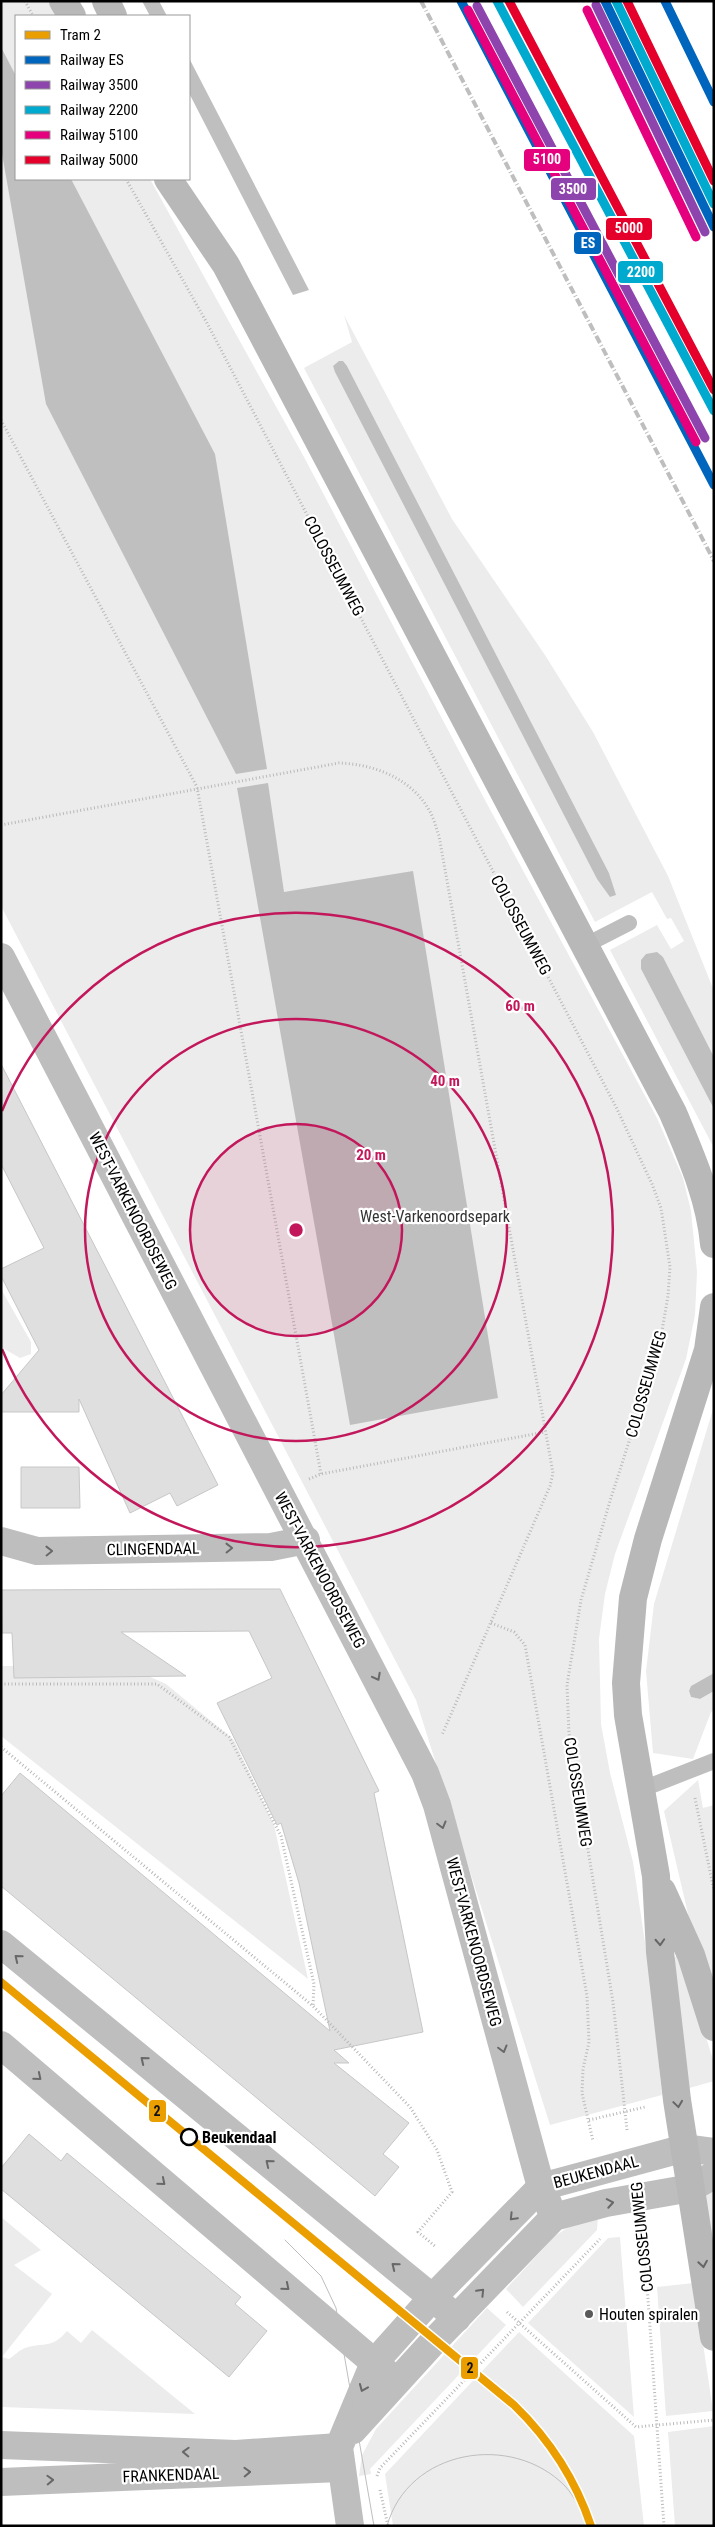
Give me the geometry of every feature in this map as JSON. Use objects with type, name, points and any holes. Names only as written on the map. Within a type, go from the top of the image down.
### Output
[{"type":"main road","points":[[64,1],[71,15]]},
{"type":"main road","points":[[106,1],[113,15]]},
{"type":"main road","points":[[190,177],[226,265]]},
{"type":"main road","points":[[169,180],[226,265],[680,1131],[699,1174],[712,1227],[714,1244]]},
{"type":"main road","points":[[714,1307],[708,1350],[648,1539],[633,1598],[626,1683],[628,1715],[656,1876],[663,1977],[684,2148],[702,2181],[714,2337]]},
{"type":"main road","points":[[656,1876],[691,1955],[714,2027]]},
{"type":"street","name":"WEST-VARKENOORDSEWEG","points":[[1,957],[306,1540],[425,1772],[436,1805],[541,2187],[554,2217]]},
{"type":"street","name":"CLINGENDAAL","points":[[1,1541],[37,1551],[271,1547],[306,1540]]},
{"type":"street","points":[[1,1944],[457,2318]]},
{"type":"street","points":[[1,2045],[396,2381]]},
{"type":"street","name":"BEUKENDAAL","points":[[340,2458],[374,2363],[433,2297],[541,2187],[684,2148],[714,2152]]},
{"type":"street","name":"BEUKENDAAL","points":[[340,2458],[396,2381],[554,2217],[606,2203],[641,2198],[702,2181]]},
{"type":"street","name":"FRANKENDAAL","points":[[1,2445],[340,2458]]},
{"type":"street","points":[[340,2458],[350,2526]]},
{"type":"street","name":"FRANKENDAAL","points":[[1,2482],[340,2458]]},
{"type":"lane","points":[[584,946],[628,923]]},
{"type":"lane","points":[[640,1790],[714,1761]]},
{"type":"path","points":[[25,1],[32,15]]},
{"type":"path","name":"COLOSSEUMWEG","points":[[127,180],[208,323],[608,1091],[652,1184],[660,1208],[670,1267],[668,1296],[659,1348],[610,1501],[581,1600],[567,1685],[568,1734],[612,2002],[623,2112],[633,2162]]},
{"type":"path","points":[[1,420],[197,787],[321,1474]]},
{"type":"path","points":[[1,825],[197,787],[339,763],[359,764],[378,770],[400,781],[415,792],[429,810],[440,836],[553,1473],[550,1486],[425,1772]]},
{"type":"path","points":[[280,1493],[321,1474],[545,1432]]},
{"type":"path","points":[[1,1684],[157,1684],[229,1737],[281,1836],[314,1984],[313,2006]]},
{"type":"path","points":[[1,1747],[313,2006],[410,2108],[437,2150],[452,2192],[418,2232],[462,2269]]},
{"type":"path","points":[[689,1770],[714,1891]]},
{"type":"path","name":"COLOSSEUMWEG","points":[[641,2198],[664,2526]]},
{"type":"path","points":[[483,2291],[636,2427],[714,2420]]},
{"type":"green space","name":"West-Varkenoordsepark","points":[[1,1],[53,1],[60,15],[15,15],[15,180],[151,180],[304,457],[486,802],[657,1118],[683,1178],[691,1211],[697,1272],[695,1315],[686,1359],[615,1554],[605,1594],[599,1639],[601,1724],[610,1773],[633,1862],[650,1976],[662,2095],[550,2125],[416,1700],[1,906]]},
{"type":"green space","points":[[344,315],[452,519],[545,655],[593,732],[668,876],[714,991],[714,1057],[663,957],[641,960],[641,969],[714,1109],[714,1148],[610,950],[657,925],[671,949],[684,941],[671,918],[667,919],[652,892],[595,922],[304,368],[352,342]],"holes":[[[333,366],[347,366],[609,873],[615,895],[613,896],[597,879]]]},
{"type":"green space","points":[[1,1289],[31,1342],[31,1354],[20,1358],[1,1347]]},
{"type":"green space","points":[[714,1406],[714,1673],[691,1686],[689,1691],[691,1697],[700,1699],[714,1691],[714,1710],[711,1712],[693,1759],[653,1753],[646,1671],[654,1604]]},
{"type":"green space","points":[[1,1666],[126,1666],[166,1684],[234,1740],[274,1825],[308,1979],[1,1736]]},
{"type":"green space","points":[[698,1780],[703,1808],[714,1805],[714,1993],[689,1918],[664,1811]]},
{"type":"green space","points":[[676,1956],[682,1959],[714,2063],[714,2081],[686,2089],[671,1962]]},
{"type":"green space","points":[[714,2190],[714,2270],[702,2192]]},
{"type":"green space","points":[[1,2217],[41,2250],[14,2265],[52,2294],[2,2357],[9,2359],[25,2348],[52,2343],[62,2337],[67,2331],[81,2343],[92,2330],[195,2414],[1,2407]]},
{"type":"green space","points":[[598,2217],[597,2230],[523,2307],[506,2289],[555,2236],[567,2228]]},
{"type":"green space","points":[[620,2237],[634,2417],[528,2323],[608,2238]]},
{"type":"green space","points":[[694,2283],[713,2411],[666,2416],[657,2287]]},
{"type":"green space","points":[[487,2308],[506,2325],[370,2469],[371,2474],[359,2476],[362,2455],[376,2429]]},
{"type":"green space","points":[[519,2332],[634,2436],[644,2526],[393,2526],[385,2474]]},
{"type":"green space","points":[[714,2426],[714,2526],[675,2526],[668,2432]]},
{"type":"shaded area","points":[[142,1],[159,1],[166,15],[149,15]]},
{"type":"shaded area","points":[[1,47],[15,74],[15,180],[72,180],[215,454],[267,769],[236,774],[46,404],[1,148]]},
{"type":"shaded area","points":[[190,60],[309,290],[293,295],[190,95]]},
{"type":"shaded area","points":[[339,361],[343,361],[347,366],[609,873],[616,895],[610,897],[597,879],[335,372],[333,366]]},
{"type":"shaded area","points":[[268,783],[284,892],[413,871],[498,1398],[350,1425],[237,788]]},
{"type":"shaded area","points":[[657,952],[663,957],[714,1057],[714,1109],[641,969],[641,960],[646,954]]},
{"type":"shaded area","points":[[714,1673],[714,1691],[700,1699],[691,1697],[689,1691],[691,1686]]},
{"type":"building","points":[[1,1064],[218,1485],[177,1506],[170,1493],[130,1513],[79,1399],[79,1412],[1,1412],[1,1395],[39,1350],[1,1276],[1,1269],[44,1248],[1,1164]]},
{"type":"building","points":[[21,1467],[79,1467],[80,1508],[21,1508]]},
{"type":"building","points":[[280,1589],[379,1791],[374,1793],[423,2032],[334,2050],[349,2063],[334,2063],[409,2123],[383,2154],[399,2167],[375,2196],[1,1886],[1,1796],[20,1773],[330,2031],[299,1883],[281,1823],[277,1825],[217,1703],[272,1678],[249,1631],[121,1632],[186,1676],[14,1678],[12,1633],[2,1633],[1,1590]]},
{"type":"building","points":[[29,2134],[61,2161],[67,2153],[241,2297],[235,2304],[267,2331],[229,2377],[1,2189],[1,2168]]},
{"type":"tram line","name":"2","points":[[1,1982],[514,2405],[539,2432],[560,2461],[585,2508],[591,2526]]},
{"type":"tram line","points":[[285,2240],[321,2276],[336,2308],[374,2526]]},
{"type":"tram line","points":[[387,2526],[399,2500],[416,2480],[439,2465],[464,2457],[491,2455],[518,2459],[543,2469],[569,2490],[588,2526]]},
{"type":"railway","points":[[421,1],[714,561]]},
{"type":"rail line","name":"ES","points":[[461,1],[714,485]]},
{"type":"rail line","name":"2200","points":[[497,1],[714,411]]},
{"type":"rail line","name":"5000","points":[[509,1],[714,390]]},
{"type":"rail line","name":"ES","points":[[605,1],[714,227]]},
{"type":"rail line","name":"2200","points":[[616,1],[714,204]]},
{"type":"rail line","name":"5000","points":[[627,1],[714,181]]},
{"type":"rail line","name":"ES","points":[[665,1],[714,102]]},
{"type":"rail line","name":"3500","points":[[596,5],[705,232]]},
{"type":"rail line","name":"3500","points":[[477,6],[705,438]]},
{"type":"rail line","name":"5100","points":[[468,10],[696,442]]},
{"type":"rail line","name":"5100","points":[[587,10],[696,237]]},
{"type":"place","name":"Beukendaal","points":[[189,2137]]},
{"type":"place","name":"Houten spiralen","points":[[589,2314]]}]
